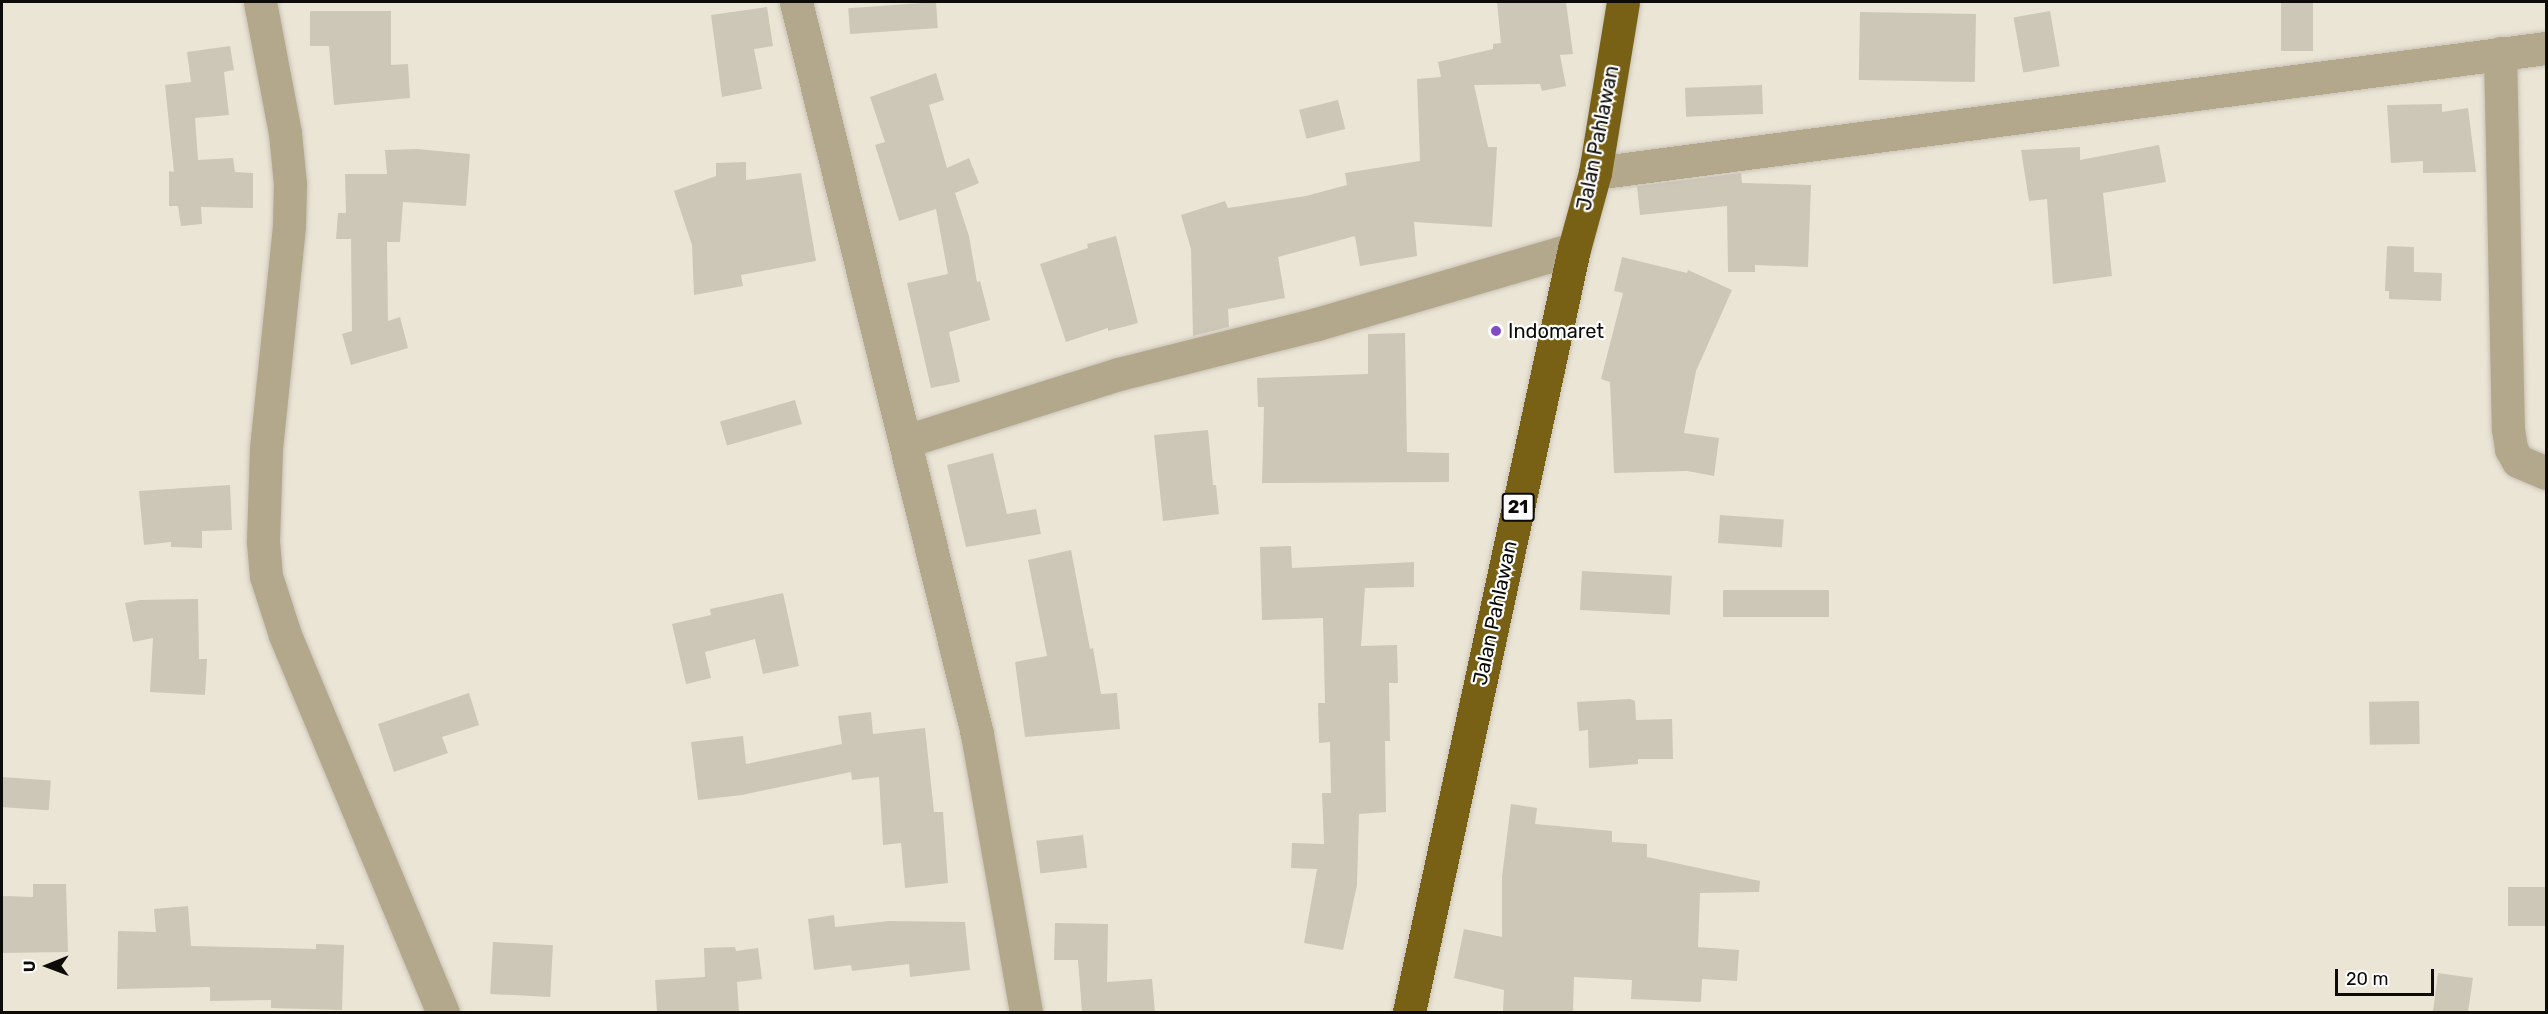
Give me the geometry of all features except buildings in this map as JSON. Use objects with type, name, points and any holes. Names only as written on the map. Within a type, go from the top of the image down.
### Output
[{"type":"highway","name":"Jalan Pahlawan","points":[[1409,1012],[1574,249],[1595,173],[1623,2]]},
{"type":"street","points":[[260,2],[285,133],[290,184],[289,226],[266,450],[263,511],[266,576],[285,635],[443,1012]]},
{"type":"street","points":[[796,2],[977,734],[1026,1012]]},
{"type":"street","points":[[1595,173],[2547,48]]},
{"type":"street","points":[[2500,53],[2508,429],[2511,449],[2518,461],[2547,473]]},
{"type":"street","points":[[906,441],[1119,374],[1317,324],[1574,249]]},
{"type":"place","name":"Indomaret","points":[[1496,331]]}]
